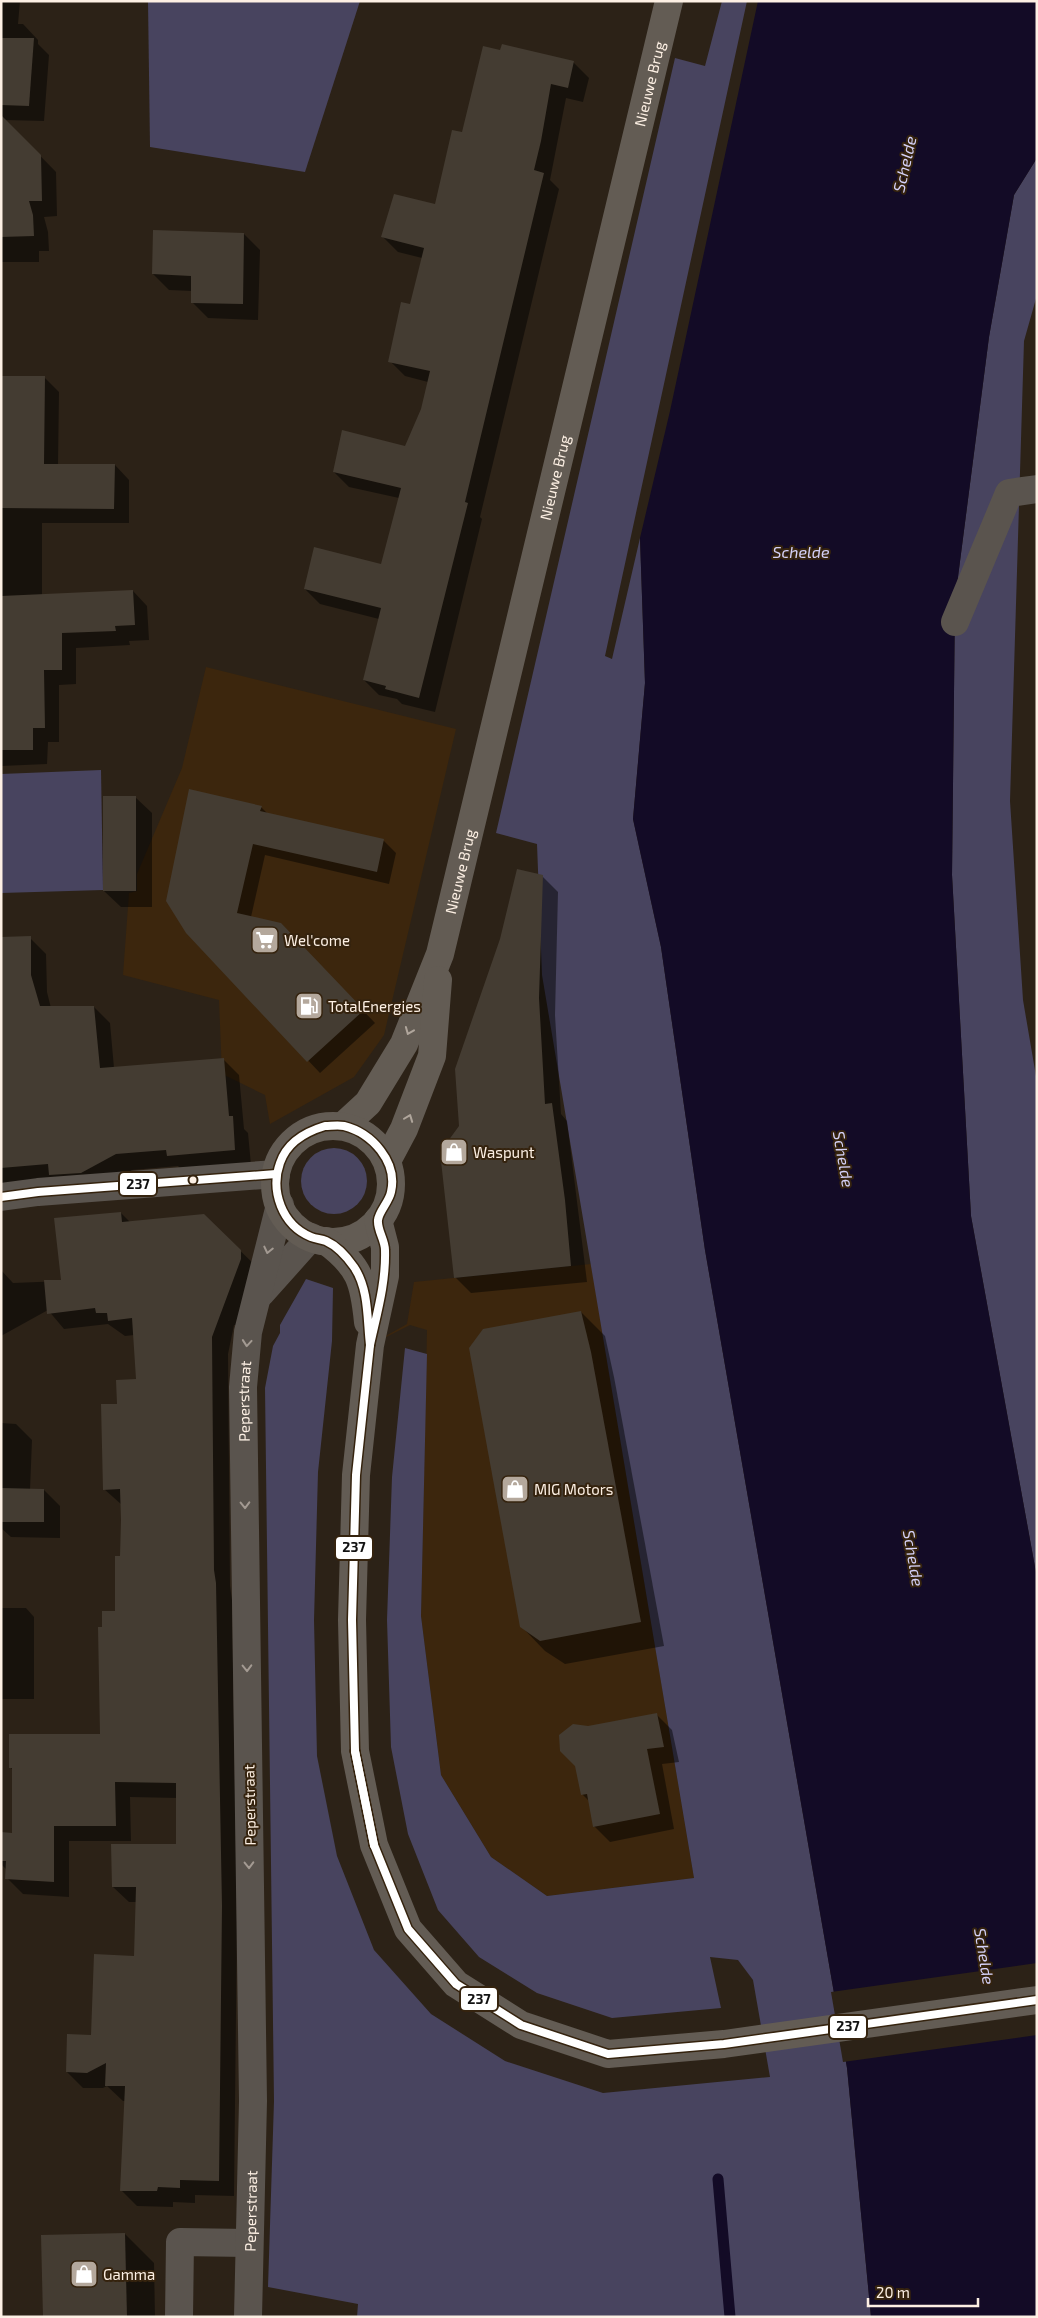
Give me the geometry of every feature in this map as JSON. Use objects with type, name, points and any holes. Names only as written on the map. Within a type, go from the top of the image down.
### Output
[{"type":"main road","name":"Nieuwe Brug","points":[[343,1126],[368,1102],[404,1044],[440,954],[669,1]]},
{"type":"main road","name":"Nieuwe Brug","points":[[387,1161],[404,1129],[432,1056],[440,954]]},
{"type":"main road","points":[[319,1239],[355,1237],[378,1220],[391,1192],[391,1176],[387,1161],[377,1145],[361,1133],[343,1126],[325,1126],[307,1132],[293,1142],[282,1157],[276,1174],[276,1190],[280,1205],[292,1224],[344,1254],[354,1268],[364,1289],[370,1345]]},
{"type":"main road","points":[[378,1220],[385,1247],[385,1276],[370,1345],[356,1474],[352,1620],[355,1751],[374,1845],[408,1929],[456,1984],[522,2026],[608,2054],[724,2044],[1037,2000]]},
{"type":"street","points":[[954,622],[1009,493],[1037,489]]},
{"type":"street","points":[[1,1197],[48,1191],[276,1174]]},
{"type":"street","name":"Peperstraat","points":[[248,2317],[248,2243],[253,2101],[243,1387],[248,1332],[280,1205]]},
{"type":"street","name":"Peperstraat","points":[[258,1296],[319,1239]]},
{"type":"street","points":[[179,2317],[180,2242],[248,2243]]},
{"type":"shaded area","points":[[148,1],[360,1],[305,172],[150,147]]},
{"type":"shaded area","points":[[722,1],[747,1],[605,656],[612,659],[640,538],[645,683],[633,819],[661,947],[705,1250],[847,2068],[871,2317],[357,2317],[358,2304],[268,2287],[274,2101],[265,1388],[273,1346],[280,1333],[280,1325],[306,1279],[333,1288],[332,1341],[318,1472],[314,1620],[317,1756],[337,1856],[374,1950],[431,2014],[505,2061],[603,2093],[770,2077],[753,1980],[738,1960],[710,1957],[721,2008],[612,2018],[537,1993],[479,1957],[438,1910],[408,1834],[391,1747],[387,1620],[392,1477],[405,1348],[427,1354],[421,1616],[441,1775],[491,1857],[547,1896],[694,1878],[542,975],[537,844],[496,833],[675,58],[705,66]]},
{"type":"shaded area","points":[[1037,158],[1037,295],[1024,341],[1010,801],[1023,1000],[1037,1082],[1037,1578],[971,1216],[952,875],[955,600],[989,337],[1014,195]]},
{"type":"shaded area","points":[[206,667],[456,729],[384,1035],[354,1077],[270,1124],[265,1095],[222,1074],[219,1000],[123,975],[129,893],[137,891],[137,874],[182,768]]},
{"type":"shaded area","points":[[101,770],[103,890],[1,893],[1,774]]},
{"type":"shaded area","points":[[334,1148],[347,1151],[357,1158],[364,1168],[367,1181],[364,1194],[357,1204],[347,1211],[334,1214],[321,1211],[311,1204],[304,1194],[301,1181],[304,1168],[311,1158],[321,1151]]},
{"type":"shaded area","points":[[591,1264],[694,1878],[547,1896],[491,1857],[441,1775],[421,1616],[427,1330],[410,1325],[370,1345],[407,1324],[414,1282]]},
{"type":"water","name":"Schelde","points":[[758,1],[1037,1],[1037,158],[1014,195],[989,337],[955,600],[952,875],[971,1216],[1037,1578],[1037,2317],[871,2317],[847,2068],[705,1250],[661,947],[633,819],[645,683],[640,538],[670,411]]},
{"type":"pier","points":[[1037,1963],[1037,2035],[843,2062],[831,1992]]},
{"type":"building","points":[[1,38],[34,38],[29,106],[1,105]]},
{"type":"building","points":[[502,44],[574,61],[568,88],[551,84],[534,170],[544,173],[465,502],[468,503],[419,698],[385,689],[386,686],[363,680],[381,608],[304,589],[314,547],[381,564],[401,488],[333,472],[342,430],[405,446],[421,409],[430,371],[388,362],[401,302],[410,304],[424,248],[381,237],[394,194],[435,204],[452,130],[462,132],[483,46],[500,50]]},
{"type":"building","points":[[1,115],[41,155],[42,201],[29,201],[33,215],[34,236],[1,237]]},
{"type":"building","points":[[153,230],[244,233],[243,304],[191,303],[191,276],[152,274]]},
{"type":"building","points":[[1,376],[45,376],[44,464],[115,464],[114,509],[1,508]]},
{"type":"building","points":[[133,590],[135,625],[115,626],[116,631],[62,633],[62,670],[44,670],[45,728],[33,728],[33,750],[1,750],[1,596]]},
{"type":"building","points":[[189,789],[262,806],[260,811],[384,839],[377,872],[253,844],[237,913],[281,923],[364,1010],[307,1062],[186,933],[166,901]]},
{"type":"building","points":[[103,796],[136,796],[136,891],[103,891]]},
{"type":"building","points":[[517,869],[543,875],[539,998],[545,1104],[552,1103],[565,1200],[571,1266],[454,1278],[440,1152],[459,1126],[455,1069],[500,939]]},
{"type":"building","points":[[31,936],[31,975],[40,1006],[94,1006],[100,1068],[224,1058],[229,1116],[233,1116],[235,1150],[167,1156],[166,1150],[116,1154],[81,1173],[49,1175],[48,1164],[1,1168],[1,937]]},
{"type":"building","points":[[121,1212],[122,1222],[204,1214],[241,1250],[241,1259],[212,1337],[214,1570],[216,1583],[222,1906],[219,2181],[180,2180],[180,2188],[158,2187],[157,2191],[120,2191],[125,2086],[105,2086],[106,2063],[87,2073],[66,2072],[67,2034],[91,2035],[94,1954],[134,1956],[136,1887],[112,1887],[111,1844],[176,1844],[176,1783],[115,1782],[116,1826],[54,1826],[54,1882],[5,1879],[6,1861],[1,1861],[1,1832],[12,1833],[12,1768],[9,1768],[9,1734],[100,1734],[98,1627],[102,1627],[102,1611],[115,1611],[115,1556],[120,1556],[121,1520],[120,1489],[103,1490],[101,1404],[117,1404],[116,1380],[136,1379],[132,1318],[108,1321],[107,1313],[96,1313],[95,1308],[47,1314],[44,1280],[61,1280],[54,1218]]},
{"type":"building","points":[[581,1311],[591,1352],[641,1622],[540,1641],[520,1627],[469,1348],[483,1329]]},
{"type":"building","points":[[1,1488],[44,1489],[44,1522],[1,1522]]},
{"type":"building","points":[[657,1713],[664,1747],[647,1749],[660,1814],[593,1827],[587,1794],[581,1795],[575,1766],[560,1751],[559,1735],[573,1724],[588,1726]]},
{"type":"building","name":"Gamma","points":[[125,2233],[127,2317],[43,2317],[41,2235]]},
{"type":"waterway","points":[[718,2179],[730,2317]]},
{"type":"transit line","name":"237","points":[[325,1126],[344,1126],[364,1135],[381,1150],[391,1170],[391,1192],[378,1220],[385,1246],[385,1262],[381,1298],[370,1345],[365,1295],[354,1267],[334,1246],[301,1232],[286,1216],[278,1196],[277,1174],[287,1149],[304,1135],[325,1126]]},
{"type":"transit line","name":"237","points":[[1,1197],[38,1192],[276,1174]]},
{"type":"transit line","name":"237","points":[[355,1751],[352,1620],[356,1475],[370,1345]]},
{"type":"transit line","name":"237","points":[[355,1751],[374,1845]]},
{"type":"transit line","name":"237","points":[[355,1751],[374,1845]]},
{"type":"transit line","name":"237","points":[[374,1845],[408,1929],[456,1984],[521,2025],[608,2054],[724,2044],[1037,2000]]},
{"type":"place","name":"Wel'come","points":[[265,940]]},
{"type":"place","name":"TotalEnergies","points":[[309,1006]]},
{"type":"place","name":"Waspunt","points":[[454,1152]]},
{"type":"place","name":"MIG Motors","points":[[515,1489]]},
{"type":"place","name":"Gamma","points":[[84,2274]]}]
